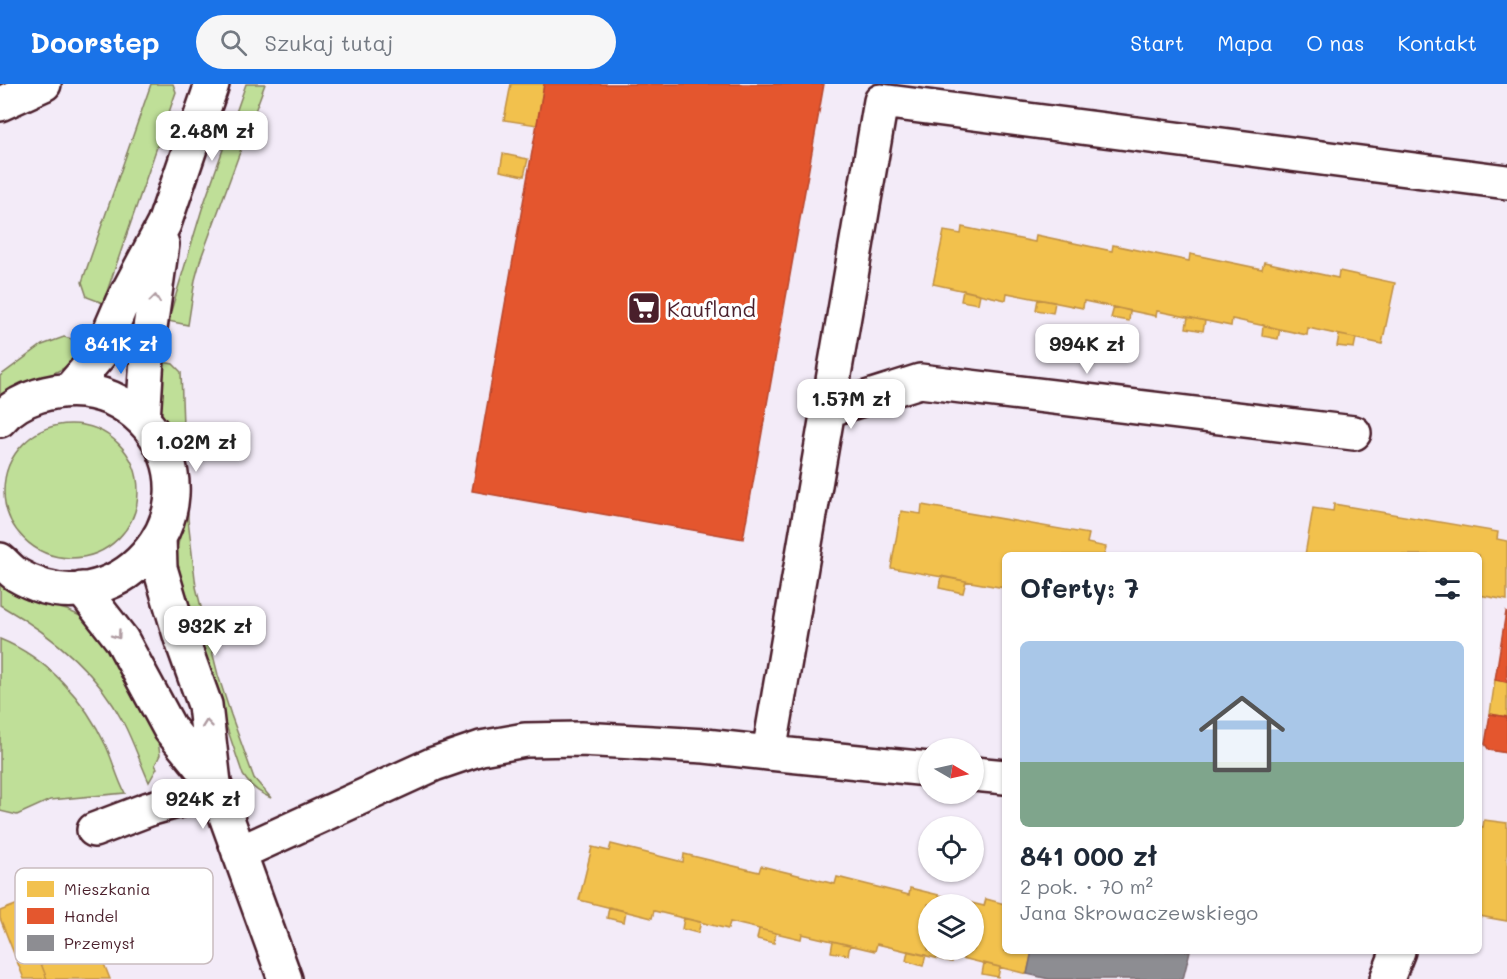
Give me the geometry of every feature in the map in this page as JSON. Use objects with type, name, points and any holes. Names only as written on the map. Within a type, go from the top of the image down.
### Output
[{"type":"street","points":[[0,104],[44,84]]},
{"type":"street","points":[[70,389],[100,354],[122,303],[164,224],[212,84]]},
{"type":"street","points":[[769,753],[882,101],[1507,182]]},
{"type":"street","points":[[142,420],[147,352],[164,224]]},
{"type":"street","points":[[828,410],[920,381],[1354,434]]},
{"type":"street","points":[[0,420],[22,403],[45,393],[70,389],[95,392],[118,401],[142,420],[155,435],[166,457],[171,482],[170,507],[151,552],[133,569],[112,582],[82,589],[63,590],[39,585],[16,575],[0,560]]},
{"type":"street","points":[[159,537],[160,568],[181,638],[205,705],[215,786],[285,979]]},
{"type":"street","points":[[82,589],[122,640],[170,729],[215,786]]},
{"type":"street","points":[[238,853],[434,764],[481,748],[525,740],[581,739],[705,746],[918,768]]},
{"type":"street","points":[[984,775],[1002,777]]},
{"type":"street","points":[[94,830],[215,786]]},
{"type":"street","points":[[1387,979],[1397,954]]},
{"type":"green space","points":[[151,84],[173,84],[176,92],[103,303],[87,297],[82,282]]},
{"type":"green space","points":[[246,84],[265,84],[201,258],[188,325],[168,321],[202,209]]},
{"type":"green space","points":[[64,337],[88,343],[76,359],[62,369],[0,400],[0,376],[42,345]]},
{"type":"green space","points":[[158,361],[173,364],[181,372],[188,479],[188,519],[196,587],[218,675],[254,778],[271,798],[255,789],[243,775],[196,637],[176,569],[176,551],[186,516],[187,480],[175,438],[156,397]]},
{"type":"green space","points":[[71,424],[96,430],[118,444],[132,466],[138,491],[132,516],[118,538],[96,552],[71,558],[46,552],[24,538],[10,516],[4,491],[10,466],[24,444],[46,430]]},
{"type":"green space","points":[[0,583],[35,602],[67,610],[87,619],[108,639],[158,742],[160,755],[155,765],[157,768],[149,782],[123,722],[100,686],[54,641],[0,605]]},
{"type":"green space","points":[[0,639],[17,647],[49,669],[76,697],[97,729],[125,793],[50,800],[17,815],[0,811]]},
{"type":"building: Mieszkania","points":[[511,84],[544,84],[537,125],[504,120]]},
{"type":"building: Mieszkania","points":[[503,154],[528,159],[524,176],[500,171]]},
{"type":"building: Mieszkania","points":[[962,227],[1035,242],[1036,235],[1112,251],[1113,245],[1189,261],[1190,254],[1262,269],[1264,262],[1338,278],[1339,271],[1395,283],[1382,344],[1308,328],[1307,335],[1232,319],[1231,326],[1157,311],[1156,316],[1084,301],[1083,308],[1007,293],[1006,300],[933,284],[944,231],[961,234]]},
{"type":"building: Mieszkania","points":[[963,290],[980,294],[978,304],[961,301]]},
{"type":"building: Mieszkania","points":[[1038,299],[1055,302],[1053,313],[1036,310]]},
{"type":"building: Mieszkania","points":[[1114,307],[1130,311],[1129,321],[1111,318]]},
{"type":"building: Mieszkania","points":[[1188,317],[1205,321],[1203,331],[1186,328]]},
{"type":"building: Mieszkania","points":[[1263,325],[1280,329],[1278,339],[1262,336]]},
{"type":"building: Mieszkania","points":[[1339,335],[1356,338],[1354,348],[1337,346]]},
{"type":"building: Mieszkania","points":[[1334,504],[1498,532],[1497,539],[1507,541],[1507,600],[1482,596],[1482,552],[1306,552],[1313,508],[1333,511]]},
{"type":"building: Mieszkania","points":[[922,505],[1089,534],[1087,543],[1106,547],[1105,552],[1002,552],[1002,587],[891,568],[901,511],[921,514]]},
{"type":"building: Mieszkania","points":[[941,576],[966,581],[963,593],[939,588]]},
{"type":"building: Mieszkania","points":[[1495,680],[1507,682],[1507,717],[1490,714]]},
{"type":"building: Mieszkania","points":[[1484,820],[1507,823],[1507,921],[1482,917]]},
{"type":"building: Mieszkania","points":[[611,844],[683,862],[684,854],[759,872],[761,866],[835,884],[837,877],[909,895],[910,888],[935,894],[918,894],[918,954],[877,944],[875,951],[802,934],[801,939],[730,922],[728,929],[654,911],[652,918],[579,900],[592,847],[609,851]]},
{"type":"building: Mieszkania","points":[[986,899],[1002,903],[1002,954],[1031,954],[1027,974],[970,960],[984,960]]},
{"type":"building: Mieszkania","points":[[15,905],[15,956],[0,918],[0,911]]},
{"type":"building: Mieszkania","points":[[609,907],[626,911],[624,922],[607,918]]},
{"type":"building: Mieszkania","points":[[684,918],[701,922],[698,933],[682,929]]},
{"type":"building: Mieszkania","points":[[759,929],[776,933],[774,943],[757,939]]},
{"type":"building: Mieszkania","points":[[833,941],[850,945],[848,955],[831,952]]},
{"type":"building: Mieszkania","points":[[908,951],[918,953],[918,960],[925,960],[923,966],[906,961]]},
{"type":"building: Mieszkania","points":[[984,963],[1000,967],[998,977],[982,974]]},
{"type":"building: Mieszkania","points":[[18,964],[41,964],[47,979],[24,979]]},
{"type":"building: Mieszkania","points":[[41,964],[104,964],[110,979],[47,979]]},
{"type":"building: Handel","name":"Kaufland","points":[[544,84],[824,84],[743,539],[472,491]]},
{"type":"building: Handel","points":[[1507,613],[1507,682],[1495,680]]},
{"type":"building: Handel","points":[[1490,714],[1507,717],[1507,753],[1489,750],[1485,744]]},
{"type":"building: Przemysł","points":[[1031,954],[1189,954],[1183,979],[1049,979],[1027,974]]},
{"type":"place","name":"Kaufland","points":[[644,308]]}]
